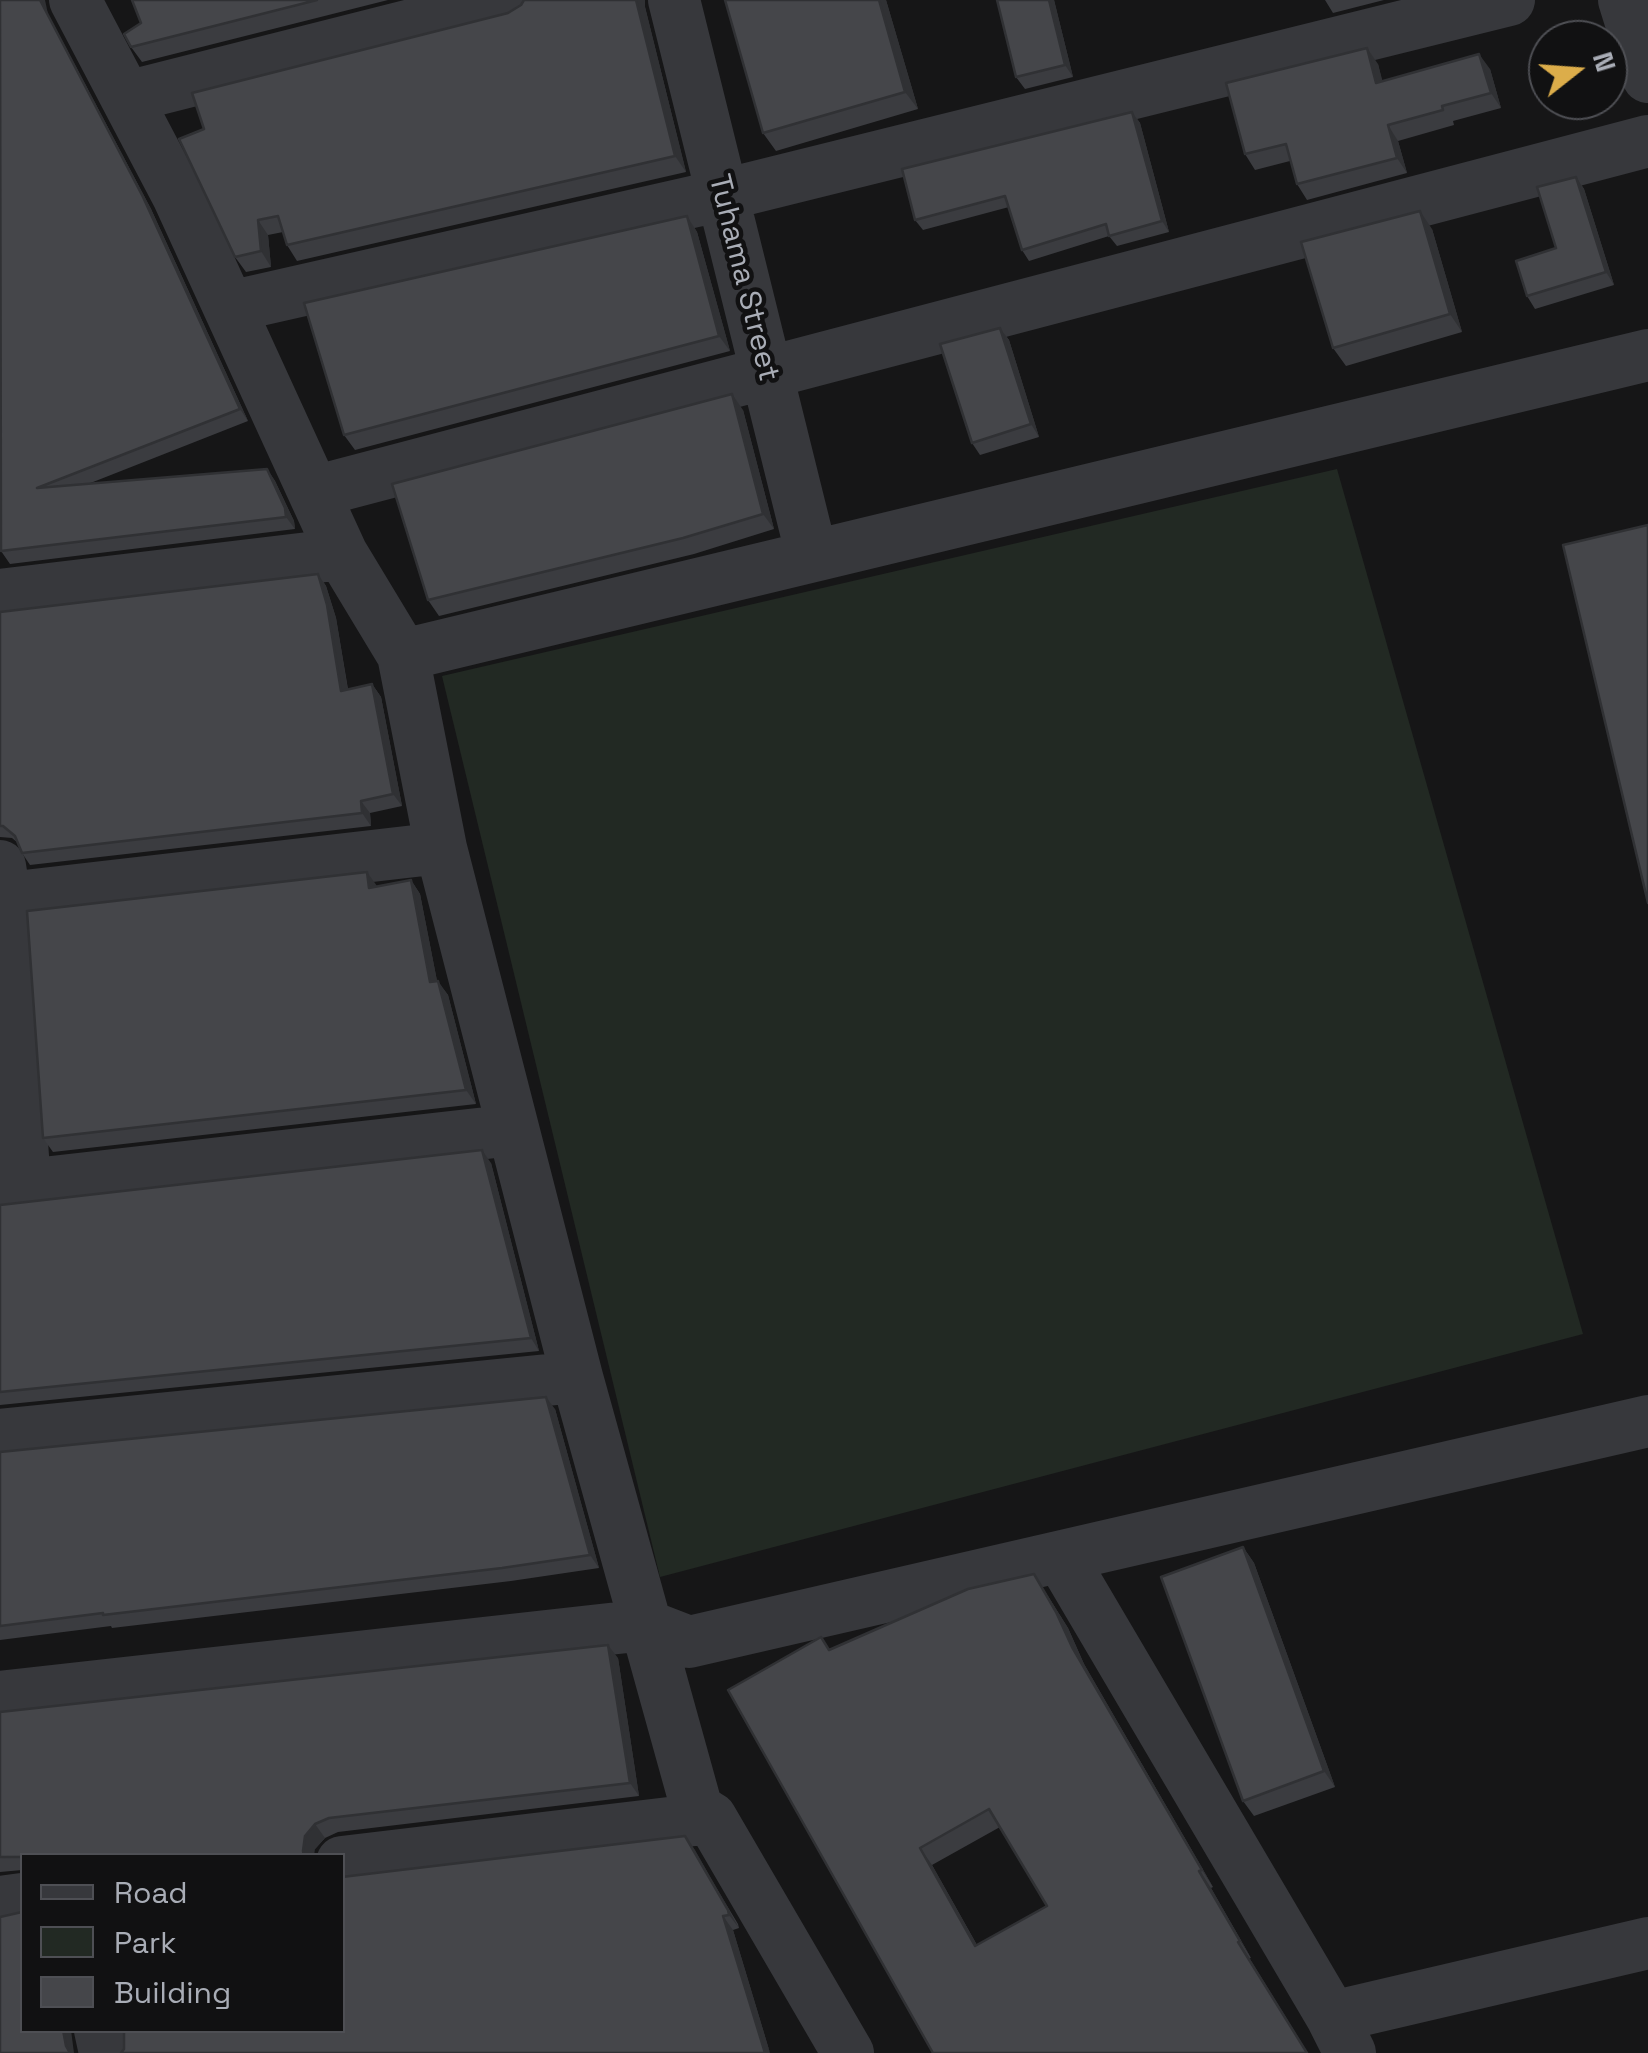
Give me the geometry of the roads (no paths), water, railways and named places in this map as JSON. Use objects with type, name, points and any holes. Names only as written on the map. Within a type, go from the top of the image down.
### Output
[{"type":"street","points":[[76,0],[178,196],[342,554],[403,655],[441,848],[576,1377],[697,1809],[711,1818],[848,2053]]},
{"type":"street","points":[[126,97],[510,0]]},
{"type":"street","name":"Tuhama Street","points":[[674,0],[812,556]]},
{"type":"street","points":[[228,307],[723,196],[1509,0]]},
{"type":"street","points":[[1624,0],[1648,77]]},
{"type":"street","points":[[314,492],[1648,140]]},
{"type":"street","points":[[403,655],[1648,355]]},
{"type":"street","points":[[0,595],[342,554]]},
{"type":"street","points":[[441,848],[2,887],[12,1187],[513,1130]]},
{"type":"street","points":[[0,1435],[576,1377]]},
{"type":"street","points":[[0,1697],[644,1625],[689,1642],[1648,1421]]},
{"type":"street","points":[[1062,1557],[1341,2035],[1648,1943]]},
{"type":"street","points":[[345,1862],[711,1818]]}]
